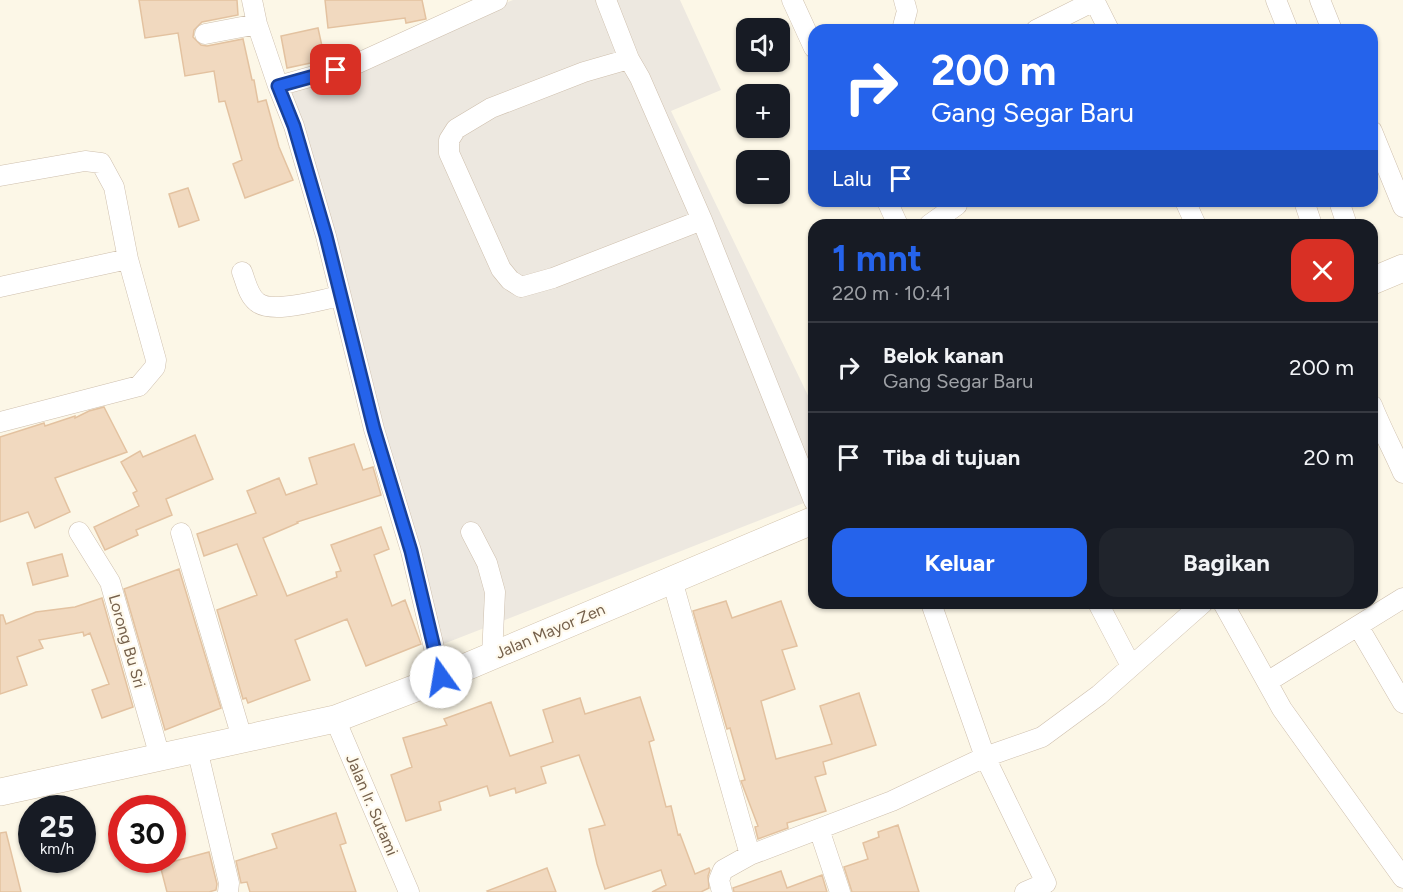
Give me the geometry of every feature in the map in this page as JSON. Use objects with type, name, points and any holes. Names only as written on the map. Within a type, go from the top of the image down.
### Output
[{"type":"street","points":[[252,0],[257,24],[294,126],[341,296],[374,429],[411,551],[441,677]]},
{"type":"street","points":[[278,86],[356,64],[497,0]]},
{"type":"street","points":[[606,0],[629,59],[640,78],[702,220],[808,486]]},
{"type":"street","points":[[792,0],[808,35]]},
{"type":"street","points":[[904,0],[907,11],[904,24]]},
{"type":"street","points":[[1048,24],[1094,0],[1106,24]]},
{"type":"street","points":[[1276,0],[1286,24]]},
{"type":"street","points":[[1320,0],[1330,24]]},
{"type":"street","points":[[205,34],[257,24]]},
{"type":"street","points":[[629,59],[584,72],[491,108],[456,129],[449,140],[449,153],[496,258],[510,280],[521,287],[553,278],[702,220]]},
{"type":"street","points":[[1378,146],[1403,207]]},
{"type":"street","points":[[0,176],[85,161],[100,163],[114,187],[128,259],[156,360],[155,367],[139,386],[0,422]]},
{"type":"street","points":[[937,219],[954,207]]},
{"type":"street","points":[[0,287],[128,259]]},
{"type":"street","points":[[1378,278],[1403,268]]},
{"type":"street","points":[[242,272],[251,295],[258,303],[269,307],[341,296]]},
{"type":"street","points":[[1378,420],[1403,473]]},
{"type":"street","name":"Jalan Mayor Zen","points":[[1,787],[160,757],[335,719],[492,656],[808,523]]},
{"type":"street","name":"Lorong Bu Sri","points":[[79,532],[110,582],[160,757]]},
{"type":"street","points":[[471,532],[487,563],[495,592],[492,656]]},
{"type":"street","points":[[181,533],[242,738]]},
{"type":"street","points":[[672,580],[750,855]]},
{"type":"street","points":[[1267,682],[1403,598]]},
{"type":"street","points":[[933,609],[985,757],[1048,887],[1025,892]]},
{"type":"street","points":[[1101,609],[1131,666]]},
{"type":"street","points":[[722,892],[719,880],[723,870],[750,855],[892,801],[985,757],[1042,737],[1099,695],[1196,609]]},
{"type":"street","points":[[1226,609],[1282,709],[1403,878]]},
{"type":"street","points":[[1358,626],[1403,703]]},
{"type":"street","name":"Jalan Ir. Sutami","points":[[335,719],[409,892]]},
{"type":"street","points":[[197,749],[229,883],[228,892]]},
{"type":"street","points":[[819,830],[840,892]]},
{"type":"shaded area","points":[[513,0],[680,0],[721,90],[671,111],[808,396],[808,501],[433,648],[289,88]]},
{"type":"building","points":[[139,0],[237,0],[238,15],[202,22],[194,30],[193,37],[201,45],[207,46],[243,39],[258,102],[266,100],[279,147],[293,180],[245,198],[233,164],[242,160],[225,101],[219,102],[214,71],[185,76],[178,33],[145,38]]},
{"type":"building","points":[[325,0],[422,0],[426,19],[406,23],[405,18],[328,28]]},
{"type":"building","points":[[318,28],[325,60],[287,68],[281,36]]},
{"type":"building","points":[[188,188],[199,220],[179,227],[169,194]]},
{"type":"building","points":[[104,407],[127,452],[55,478],[70,512],[35,528],[28,512],[0,522],[0,437],[44,423],[45,426],[75,416],[75,418]]},
{"type":"building","points":[[195,435],[213,479],[166,499],[172,515],[136,530],[138,535],[105,550],[94,527],[139,506],[133,493],[137,491],[121,462],[140,451],[143,457]]},
{"type":"building","points":[[354,444],[363,470],[373,467],[381,495],[297,522],[263,538],[287,596],[337,577],[336,572],[341,571],[331,545],[381,527],[389,549],[374,555],[392,606],[405,600],[421,644],[366,666],[347,619],[295,640],[310,680],[248,703],[246,698],[243,699],[217,610],[257,595],[237,544],[204,556],[197,534],[256,513],[247,491],[279,478],[286,495],[317,484],[309,458]]},
{"type":"building","points":[[62,554],[68,576],[33,585],[27,563]]},
{"type":"building","points":[[179,569],[221,708],[165,730],[124,589]]},
{"type":"building","points":[[102,598],[133,707],[102,718],[92,690],[109,684],[90,633],[84,636],[83,632],[39,640],[43,648],[17,657],[27,685],[0,694],[0,615],[3,615],[6,624],[36,612],[75,607]]},
{"type":"building","points":[[726,601],[732,618],[781,601],[797,646],[782,650],[795,689],[761,701],[776,759],[832,744],[820,706],[859,693],[876,745],[823,762],[826,774],[815,777],[826,811],[787,823],[788,828],[758,839],[755,827],[758,826],[741,781],[745,780],[730,728],[727,729],[693,611]]},
{"type":"building","points":[[640,697],[654,740],[649,742],[666,807],[671,806],[678,835],[680,834],[695,874],[709,868],[709,888],[701,892],[652,892],[666,885],[661,870],[605,889],[589,829],[605,825],[579,755],[541,767],[546,783],[516,793],[515,788],[490,796],[487,786],[439,802],[441,810],[406,821],[391,775],[412,767],[403,738],[447,725],[444,719],[491,702],[510,756],[553,742],[543,710],[580,698],[585,714]]},
{"type":"building","points":[[336,813],[346,843],[340,845],[356,892],[250,892],[247,882],[241,883],[236,861],[277,848],[272,834]]},
{"type":"building","points":[[898,825],[919,892],[852,892],[844,867],[868,859],[863,843],[879,837],[878,832]]},
{"type":"building","points":[[6,832],[21,892],[0,892],[0,833]]},
{"type":"building","points":[[209,852],[217,884],[216,890],[167,892],[162,873],[186,873],[186,858]]},
{"type":"building","points":[[547,868],[556,892],[487,891]]},
{"type":"building","points":[[781,871],[787,888],[822,875],[827,892],[734,892],[733,888]]},
{"type":"route","points":[[336,70],[278,86],[294,126],[326,236],[374,429],[411,551],[441,677]]}]
